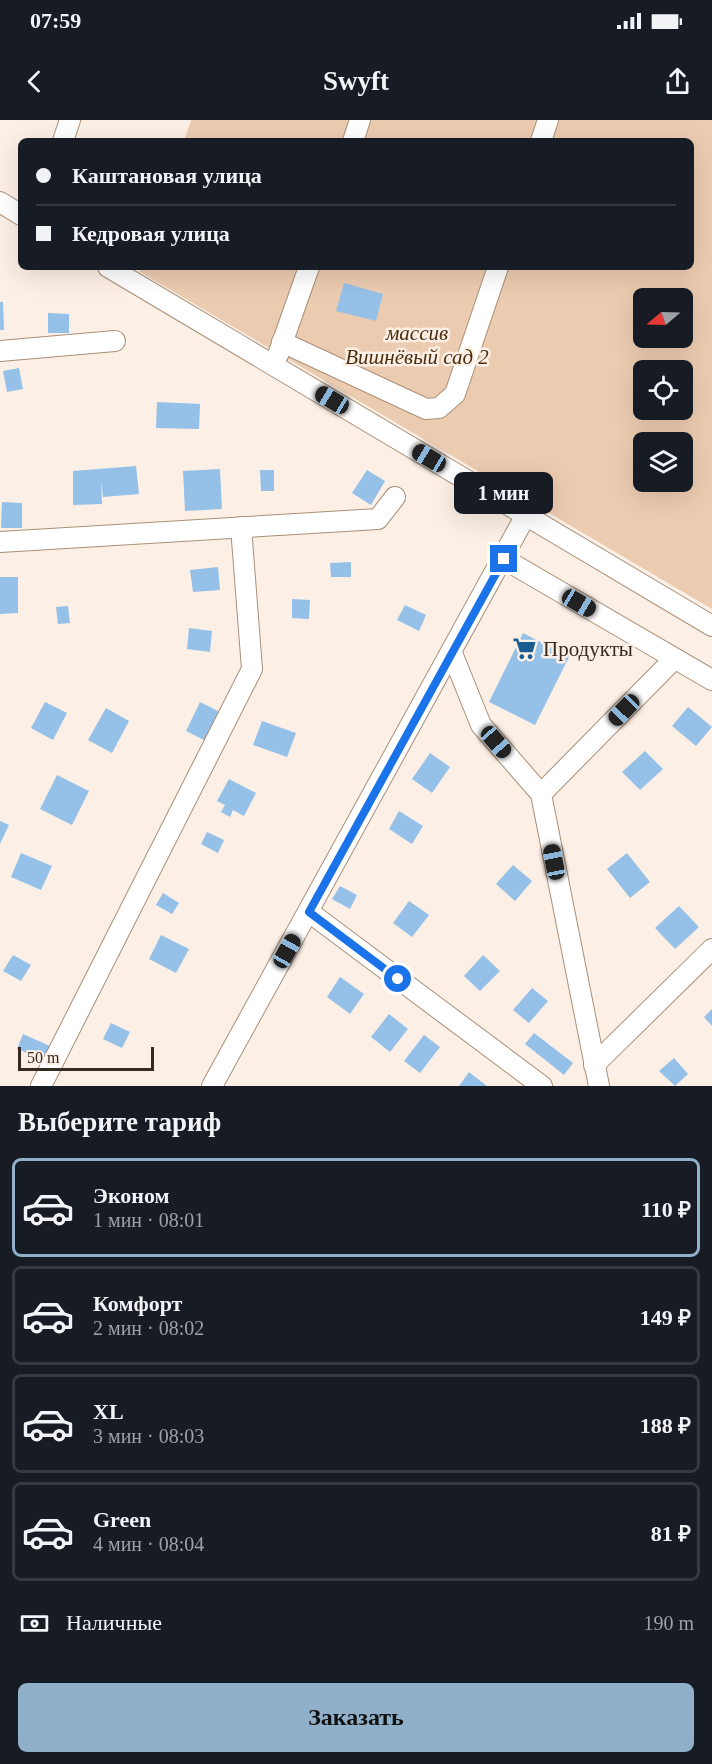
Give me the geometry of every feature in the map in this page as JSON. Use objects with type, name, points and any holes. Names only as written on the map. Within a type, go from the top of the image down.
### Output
[{"type":"street","points":[[64,138],[70,120]]},
{"type":"street","points":[[354,138],[360,120]]},
{"type":"street","points":[[542,138],[548,120]]},
{"type":"street","points":[[0,202],[18,213]]},
{"type":"street","points":[[113,270],[712,626]]},
{"type":"street","points":[[274,366],[308,270]]},
{"type":"street","points":[[282,342],[426,409],[438,408],[455,393],[497,270]]},
{"type":"street","points":[[0,351],[115,341]]},
{"type":"street","points":[[0,542],[378,519],[395,497]]},
{"type":"street","points":[[212,1086],[504,559],[526,515]]},
{"type":"street","points":[[41,1086],[252,669],[242,528]]},
{"type":"street","points":[[504,559],[712,680]]},
{"type":"street","points":[[452,653],[481,725],[541,795],[599,1086]]},
{"type":"street","points":[[541,795],[674,658]]},
{"type":"street","points":[[309,912],[542,1086]]},
{"type":"street","points":[[594,1065],[712,949]]},
{"type":"green space","name":"массив Вишнёвый сад 2","points":[[191,120],[712,120],[712,609],[140,272],[140,270],[694,270],[694,138],[185,138]]},
{"type":"building","points":[[344,283],[383,294],[376,321],[336,311]]},
{"type":"building","points":[[0,302],[3,302],[4,330],[0,330]]},
{"type":"building","points":[[48,313],[69,314],[69,333],[48,333]]},
{"type":"building","points":[[19,368],[23,389],[7,392],[3,371]]},
{"type":"building","points":[[157,402],[200,404],[199,429],[156,428]]},
{"type":"building","points":[[136,466],[139,494],[103,497],[101,481],[102,504],[73,505],[73,471]]},
{"type":"building","points":[[220,469],[222,509],[185,511],[183,471]]},
{"type":"building","points":[[260,470],[274,470],[274,491],[261,491]]},
{"type":"building","points":[[367,470],[385,481],[371,505],[352,493]]},
{"type":"building","points":[[2,502],[22,503],[22,528],[1,528]]},
{"type":"building","points":[[351,562],[351,577],[331,577],[330,563]]},
{"type":"building","points":[[218,567],[220,590],[193,592],[190,570]]},
{"type":"building","points":[[0,577],[18,577],[18,613],[0,614]]},
{"type":"building","points":[[292,599],[310,600],[309,619],[292,618]]},
{"type":"building","points":[[405,605],[426,615],[419,631],[397,620]]},
{"type":"building","points":[[68,606],[70,623],[58,624],[56,607]]},
{"type":"building","points":[[189,628],[212,631],[210,652],[187,649]]},
{"type":"building","points":[[523,633],[569,657],[535,725],[489,702]]},
{"type":"building","points":[[45,702],[67,713],[53,740],[31,728]]},
{"type":"building","points":[[200,702],[220,712],[206,741],[186,731]]},
{"type":"building","points":[[688,707],[712,727],[696,746],[672,726]]},
{"type":"building","points":[[106,708],[129,721],[112,753],[88,740]]},
{"type":"building","points":[[262,721],[296,733],[287,757],[253,745]]},
{"type":"building","points":[[645,751],[663,769],[640,790],[622,772]]},
{"type":"building","points":[[430,753],[450,767],[432,793],[412,779]]},
{"type":"building","points":[[57,775],[89,791],[72,825],[40,809]]},
{"type":"building","points":[[229,779],[256,793],[244,816],[233,810],[230,817],[221,812],[225,805],[217,801]]},
{"type":"building","points":[[399,811],[423,826],[412,844],[389,829]]},
{"type":"building","points":[[0,821],[9,825],[0,844]]},
{"type":"building","points":[[207,832],[224,840],[218,853],[201,844]]},
{"type":"building","points":[[21,853],[52,866],[41,890],[11,877]]},
{"type":"building","points":[[627,853],[650,882],[630,898],[607,869]]},
{"type":"building","points":[[513,865],[532,881],[515,901],[496,884]]},
{"type":"building","points":[[340,886],[357,895],[350,909],[332,899]]},
{"type":"building","points":[[163,893],[179,903],[172,914],[156,905]]},
{"type":"building","points":[[409,901],[429,915],[412,937],[393,923]]},
{"type":"building","points":[[679,906],[699,927],[675,949],[655,928]]},
{"type":"building","points":[[161,935],[189,949],[176,973],[149,959]]},
{"type":"building","points":[[13,955],[31,965],[21,981],[3,971]]},
{"type":"building","points":[[483,955],[500,971],[480,991],[464,976]]},
{"type":"building","points":[[340,977],[364,994],[350,1014],[327,997]]},
{"type":"building","points":[[532,988],[548,1001],[529,1023],[513,1010]]},
{"type":"building","points":[[712,1009],[712,1026],[704,1017]]},
{"type":"building","points":[[389,1014],[408,1029],[390,1052],[371,1037]]},
{"type":"building","points":[[111,1023],[130,1032],[122,1048],[103,1039]]},
{"type":"building","points":[[534,1033],[573,1063],[564,1075],[525,1044]]},
{"type":"building","points":[[23,1034],[50,1046],[44,1060],[17,1049]]},
{"type":"building","points":[[424,1035],[440,1047],[420,1073],[404,1061]]},
{"type":"building","points":[[674,1058],[688,1074],[675,1086],[659,1071]]},
{"type":"building","points":[[469,1072],[487,1086],[459,1086]]},
{"type":"place","name":"Продукты","points":[[525,649]]},
{"type":"route","points":[[398,979],[309,912],[504,559]]}]
